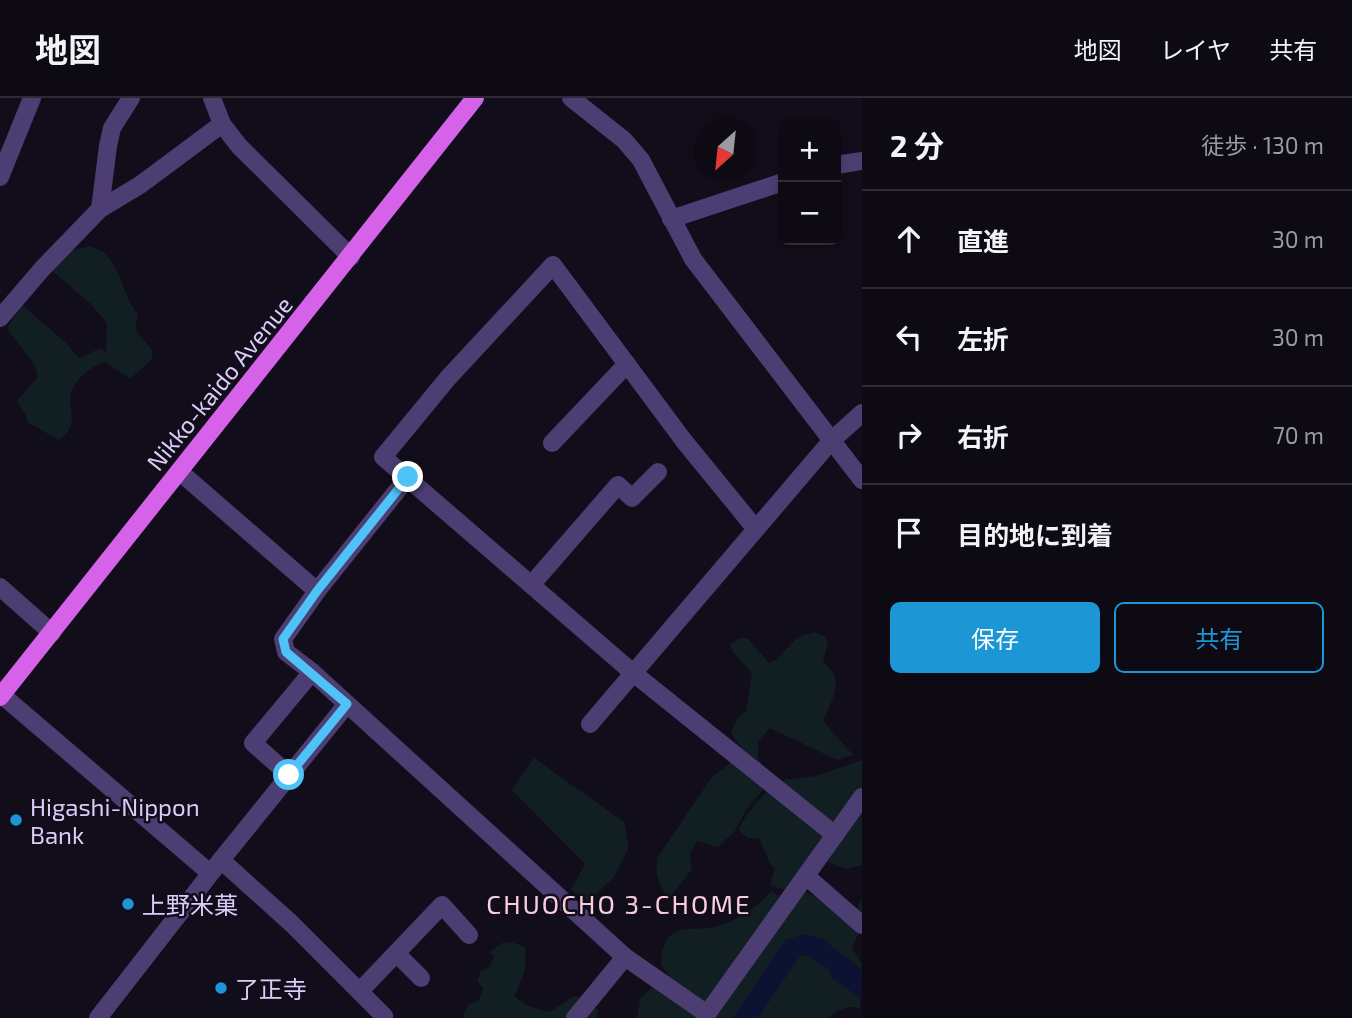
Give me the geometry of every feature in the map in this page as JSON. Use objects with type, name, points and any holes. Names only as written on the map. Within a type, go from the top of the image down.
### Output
[{"type":"main road","name":"Nikko-kaido Avenue","points":[[1,696],[475,98]]},
{"type":"street","points":[[0,177],[32,98]]},
{"type":"street","points":[[100,209],[112,128],[131,98]]},
{"type":"street","points":[[212,98],[222,124],[239,146],[351,257]]},
{"type":"street","points":[[571,98],[624,140],[640,160],[693,259],[862,480]]},
{"type":"street","points":[[0,318],[42,269],[100,209],[140,185],[222,124]]},
{"type":"street","points":[[841,164],[862,161]]},
{"type":"street","points":[[671,219],[778,184]]},
{"type":"street","points":[[755,528],[684,441],[553,265],[448,377],[383,457],[632,672],[835,835]]},
{"type":"street","points":[[552,443],[627,364]]},
{"type":"street","points":[[590,724],[831,441],[862,413]]},
{"type":"street","points":[[180,472],[317,591]]},
{"type":"street","points":[[532,584],[618,485],[632,498],[658,472]]},
{"type":"street","points":[[408,477],[317,591],[283,639],[286,652],[347,704],[625,957],[707,1014],[862,797]]},
{"type":"street","points":[[0,587],[52,633]]},
{"type":"street","points":[[289,775],[253,743],[312,673]]},
{"type":"street","points":[[1,696],[215,867],[292,924],[384,1016],[383,1018]]},
{"type":"street","points":[[98,1018],[215,867],[347,704]]},
{"type":"street","points":[[806,876],[862,925]]},
{"type":"street","points":[[359,991],[442,905],[469,935]]},
{"type":"street","points":[[396,953],[421,978]]},
{"type":"street","points":[[575,1018],[625,957]]},
{"type":"shaded area","points":[[90,246],[111,260],[138,314],[135,330],[153,351],[152,359],[130,379],[105,362],[87,371],[73,387],[70,400],[71,425],[59,440],[27,422],[27,417],[17,401],[38,377],[35,365],[7,329],[21,304],[65,342],[79,358],[101,348],[106,353],[107,323],[92,305],[50,269],[70,251]]},
{"type":"shaded area","points":[[815,632],[824,636],[828,643],[823,662],[834,675],[835,683],[833,698],[823,721],[853,755],[837,760],[770,728],[758,741],[758,759],[773,778],[746,810],[735,831],[718,847],[697,841],[690,853],[692,869],[669,899],[659,880],[657,858],[712,777],[726,767],[742,749],[731,733],[737,719],[746,711],[752,673],[732,651],[730,644],[740,638],[748,639],[769,663],[776,660],[798,637]]},
{"type":"shaded area","points":[[534,758],[624,822],[629,847],[613,878],[587,903],[571,890],[585,864],[512,790]]},
{"type":"shaded area","points":[[862,760],[862,865],[845,869],[823,860],[789,891],[770,885],[775,869],[770,864],[759,838],[748,838],[738,830],[747,814],[765,793],[785,780],[816,776]]},
{"type":"shaded area","points":[[771,891],[777,895],[797,898],[806,892],[831,905],[857,909],[862,898],[862,931],[852,948],[862,964],[860,1008],[843,1009],[829,1018],[637,1018],[641,997],[669,975],[661,965],[664,944],[672,934],[681,930],[710,928],[727,923],[751,910]]},
{"type":"shaded area","points":[[805,934],[823,939],[862,970],[862,999],[830,977],[831,971],[807,955],[800,956],[758,1018],[733,1018],[785,940]]},
{"type":"shaded area","points":[[511,942],[525,947],[525,970],[515,996],[531,1007],[550,1012],[574,996],[583,998],[599,1011],[596,1018],[465,1018],[463,1014],[469,1005],[479,1000],[483,988],[477,981],[481,971],[489,967],[494,957],[490,952],[502,943]]},
{"type":"place","name":"Higashi-Nippon Bank","points":[[16,820]]},
{"type":"place","name":"上野米菓","points":[[128,904]]},
{"type":"place","name":"了正寺","points":[[221,988]]},
{"type":"district","name":"CHUOCHO 3-CHOME","points":[[619,903]]},
{"type":"route","points":[[289,775],[347,704],[286,652],[283,639],[317,591],[408,477]]}]
